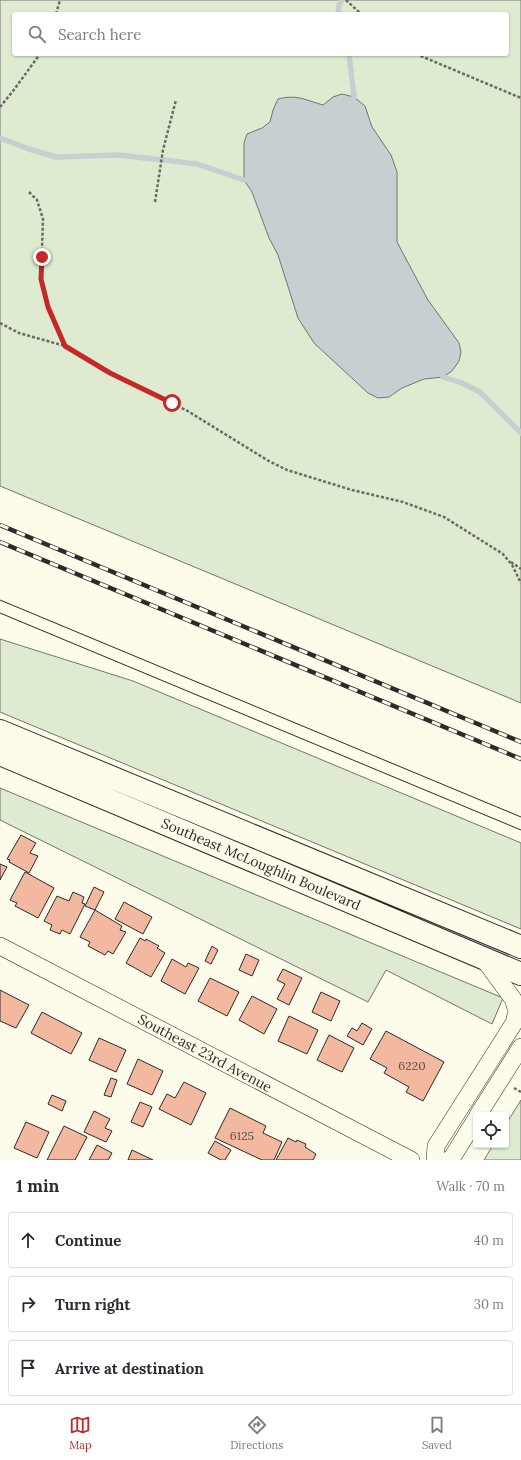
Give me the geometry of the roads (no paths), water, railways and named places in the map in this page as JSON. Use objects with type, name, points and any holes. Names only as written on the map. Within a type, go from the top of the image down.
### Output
[{"type":"highway","name":"Southeast McLoughlin Boulevard","points":[[0,731],[521,947]]},
{"type":"highway","name":"Southeast McLoughlin Boulevard","points":[[0,754],[521,974]]},
{"type":"street","name":"Southeast 23rd Avenue","points":[[0,946],[411,1160]]},
{"type":"street","points":[[435,1160],[436,1146],[514,1023],[517,1011],[513,999],[483,958]]},
{"type":"street","points":[[480,1112],[521,1047]]},
{"type":"street","points":[[449,1160],[473,1124]]},
{"type":"waterway","points":[[338,12],[339,5],[342,0]]},
{"type":"waterway","points":[[349,56],[354,97]]},
{"type":"waterway","points":[[0,138],[56,157],[118,155],[197,164],[244,180]]},
{"type":"waterway","points":[[443,377],[462,383],[480,392],[521,433]]},
{"type":"tram line","points":[[0,600],[521,817]]},
{"type":"tram line","points":[[0,613],[521,830]]},
{"type":"railway","points":[[0,525],[521,742]]},
{"type":"railway","points":[[0,542],[521,759]]}]
